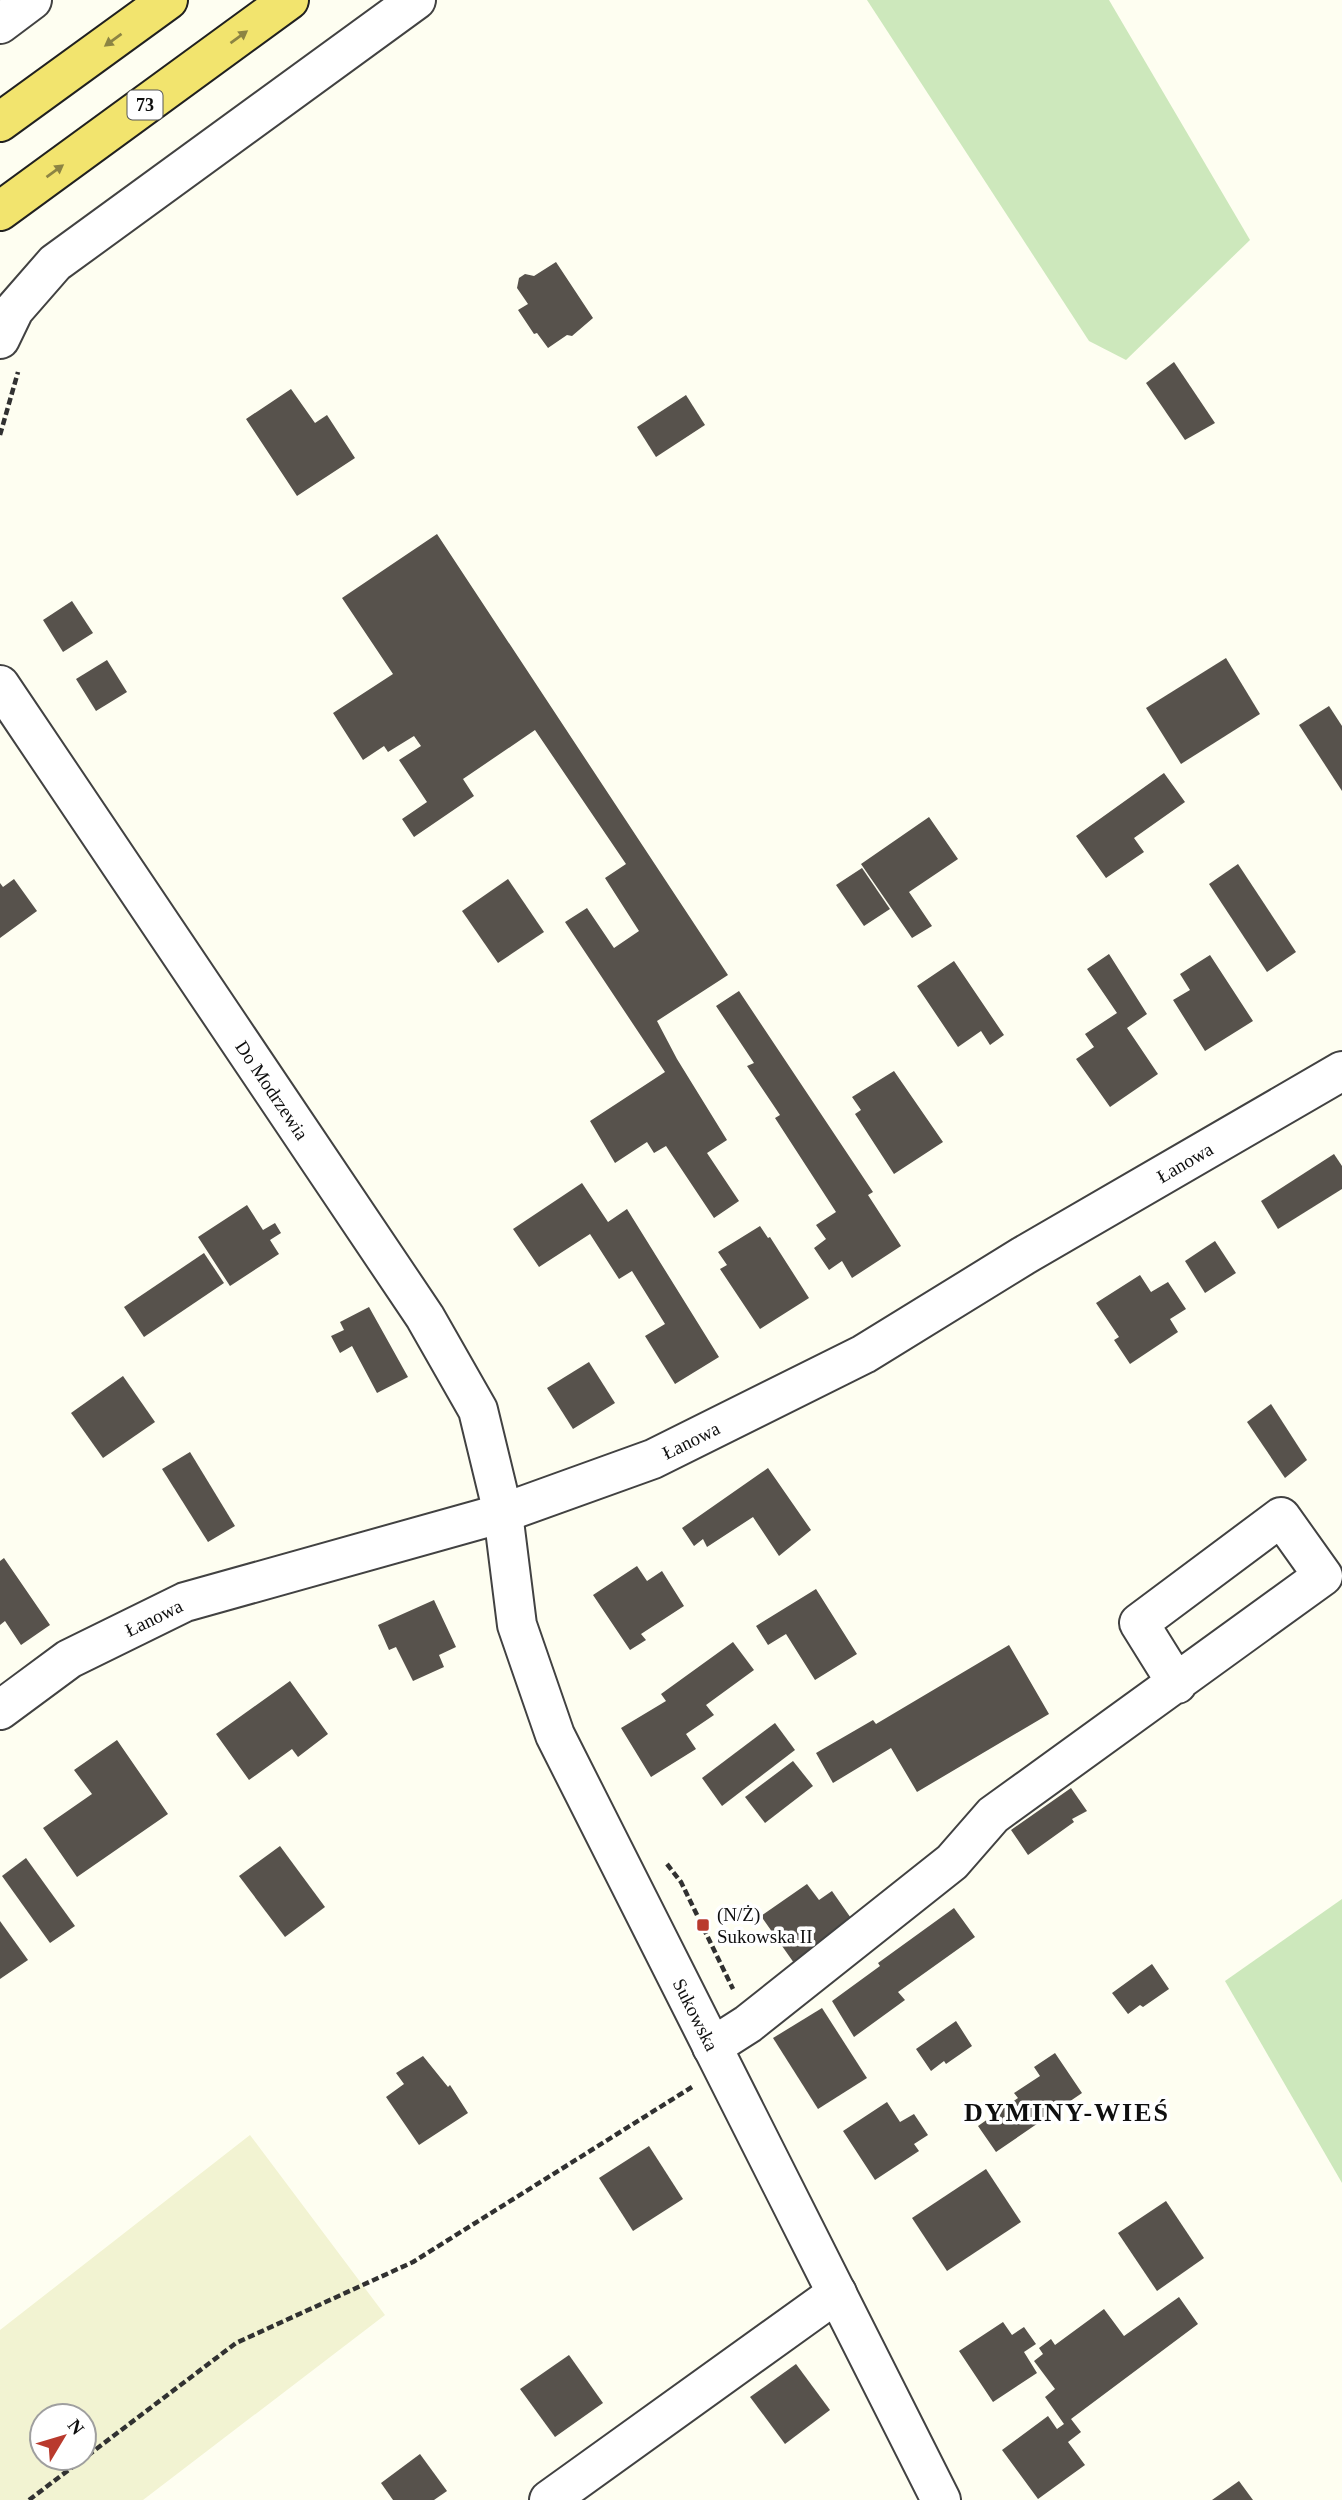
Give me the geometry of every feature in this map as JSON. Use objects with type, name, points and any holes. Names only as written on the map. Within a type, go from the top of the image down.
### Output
[{"type":"main road","points":[[0,122],[168,0]]},
{"type":"main road","name":"73","points":[[0,211],[289,0]]},
{"type":"street","points":[[0,24],[32,0]]},
{"type":"street","points":[[0,340],[14,310],[55,263],[416,0]]},
{"type":"street","name":"Do Modrzewia","points":[[0,685],[425,1317],[478,1410],[503,1513]]},
{"type":"street","name":"Łanowa","points":[[0,1710],[69,1659],[185,1602],[503,1513],[653,1459],[864,1354],[1035,1249],[1342,1071]]},
{"type":"street","name":"Sukowska","points":[[503,1513],[517,1625],[555,1735],[941,2500]]},
{"type":"street","points":[[717,2056],[748,2024],[952,1862],[993,1815],[1177,1684],[1323,1576],[1281,1517],[1139,1623],[1177,1684]]},
{"type":"street","points":[[549,2500],[837,2293]]},
{"type":"path","points":[[29,2500],[236,2343],[413,2262],[717,2056]]},
{"type":"green space","points":[[867,0],[1109,0],[1250,240],[1126,360],[1089,341]]},
{"type":"green space","points":[[1342,1899],[1342,2183],[1225,1981]]},
{"type":"green space","points":[[250,2135],[385,2315],[143,2500],[0,2500],[0,2330]]},
{"type":"building","points":[[556,262],[593,318],[572,336],[567,335],[548,348],[537,333],[534,334],[518,310],[528,304],[517,288],[519,278],[525,274],[534,276]]},
{"type":"building","points":[[1174,362],[1215,423],[1185,440],[1146,383]]},
{"type":"building","points":[[291,389],[315,423],[327,415],[355,458],[297,496],[246,419]]},
{"type":"building","points":[[686,395],[705,425],[656,457],[637,427]]},
{"type":"building","points":[[437,534],[728,975],[657,1021],[727,1140],[707,1153],[739,1201],[714,1218],[666,1146],[654,1153],[647,1142],[615,1163],[590,1121],[665,1072],[565,922],[587,908],[614,948],[639,931],[605,878],[626,864],[535,730],[463,779],[474,796],[414,837],[402,819],[427,802],[399,760],[421,746],[414,736],[388,752],[384,746],[363,760],[333,713],[393,674],[342,598]]},
{"type":"building","points":[[72,601],[93,633],[63,652],[43,620]]},
{"type":"building","points":[[1226,658],[1260,714],[1181,764],[1146,708]]},
{"type":"building","points":[[107,660],[127,692],[96,711],[76,679]]},
{"type":"building","points":[[1329,706],[1342,726],[1342,791],[1299,725]]},
{"type":"building","points":[[1164,773],[1185,802],[1134,838],[1144,852],[1106,878],[1076,836]]},
{"type":"building","points":[[929,817],[958,859],[909,892],[932,926],[912,938],[861,864]]},
{"type":"building","points":[[1238,864],[1296,952],[1267,972],[1209,884]]},
{"type":"building","points":[[862,868],[890,909],[864,926],[836,885]]},
{"type":"building","points":[[14,879],[37,911],[0,938],[0,883],[3,887]]},
{"type":"building","points":[[508,879],[544,932],[498,963],[462,911]]},
{"type":"building","points":[[1109,954],[1147,1014],[1127,1028],[1158,1074],[1110,1107],[1076,1059],[1094,1047],[1085,1034],[1117,1013],[1087,969]]},
{"type":"building","points":[[1210,955],[1253,1021],[1205,1051],[1173,1000],[1190,990],[1180,974]]},
{"type":"building","points":[[954,961],[1004,1035],[990,1045],[981,1031],[958,1047],[917,986]]},
{"type":"building","points":[[739,991],[873,1192],[868,1195],[901,1246],[852,1278],[842,1261],[829,1270],[814,1248],[826,1239],[816,1225],[836,1212],[775,1118],[780,1115],[747,1066],[754,1063],[716,1006]]},
{"type":"building","points":[[894,1071],[943,1142],[894,1174],[855,1114],[861,1110],[852,1097]]},
{"type":"building","points":[[1334,1154],[1342,1166],[1342,1189],[1278,1229],[1261,1201]]},
{"type":"building","points":[[582,1183],[608,1222],[627,1209],[719,1357],[675,1384],[645,1336],[665,1324],[632,1271],[619,1279],[590,1234],[539,1267],[513,1229]]},
{"type":"building","points":[[247,1205],[263,1230],[275,1223],[281,1233],[270,1240],[279,1254],[230,1286],[198,1237]]},
{"type":"building","points":[[760,1226],[809,1298],[760,1329],[720,1269],[727,1265],[718,1252]]},
{"type":"building","points":[[1215,1241],[1236,1273],[1205,1293],[1185,1261]]},
{"type":"building","points":[[204,1253],[224,1283],[144,1337],[124,1307]]},
{"type":"building","points":[[1140,1275],[1151,1292],[1168,1282],[1186,1309],[1170,1319],[1178,1332],[1130,1364],[1114,1340],[1119,1337],[1096,1303]]},
{"type":"building","points":[[369,1307],[408,1377],[377,1393],[352,1346],[340,1353],[331,1336],[344,1330],[340,1322]]},
{"type":"building","points":[[589,1362],[615,1403],[573,1429],[547,1388]]},
{"type":"building","points":[[123,1376],[155,1422],[103,1458],[71,1413]]},
{"type":"building","points":[[1271,1404],[1307,1460],[1285,1478],[1247,1422]]},
{"type":"building","points":[[190,1452],[235,1526],[208,1542],[162,1469]]},
{"type":"building","points":[[768,1468],[811,1530],[779,1556],[753,1517],[707,1547],[703,1539],[694,1546],[682,1528]]},
{"type":"building","points":[[4,1558],[50,1625],[21,1645],[5,1621],[0,1625],[0,1561]]},
{"type":"building","points":[[637,1566],[647,1581],[662,1571],[684,1606],[641,1634],[646,1640],[630,1650],[593,1595]]},
{"type":"building","points":[[816,1589],[857,1654],[815,1680],[786,1634],[768,1645],[756,1626]]},
{"type":"building","points":[[434,1600],[456,1647],[439,1655],[444,1667],[413,1681],[396,1647],[389,1650],[378,1625]]},
{"type":"building","points":[[733,1642],[754,1670],[706,1705],[714,1715],[686,1734],[696,1749],[651,1777],[621,1728],[666,1701],[661,1694]]},
{"type":"building","points":[[1009,1645],[1049,1714],[917,1792],[891,1748],[833,1783],[816,1753],[873,1720],[876,1724]]},
{"type":"building","points":[[290,1681],[328,1734],[298,1757],[292,1749],[249,1780],[216,1734]]},
{"type":"building","points":[[775,1723],[795,1750],[722,1806],[702,1778]]},
{"type":"building","points":[[117,1740],[168,1814],[77,1877],[43,1828],[92,1794],[74,1770]]},
{"type":"building","points":[[793,1761],[813,1786],[765,1823],[745,1797]]},
{"type":"building","points":[[1071,1788],[1087,1811],[1072,1819],[1074,1822],[1028,1855],[1011,1830]]},
{"type":"building","points":[[280,1846],[325,1907],[285,1937],[239,1876]]},
{"type":"building","points":[[26,1858],[75,1926],[50,1943],[2,1876]]},
{"type":"building","points":[[807,1884],[819,1900],[832,1891],[853,1921],[794,1963],[761,1916]]},
{"type":"building","points":[[954,1908],[975,1937],[898,1992],[905,2000],[854,2037],[832,2001],[880,1966],[878,1963]]},
{"type":"building","points":[[0,1921],[28,1960],[0,1979]]},
{"type":"building","points":[[1152,1964],[1169,1989],[1128,2014],[1112,1993]]},
{"type":"building","points":[[822,2008],[867,2078],[818,2109],[773,2038]]},
{"type":"building","points":[[956,2021],[972,2046],[931,2071],[916,2049]]},
{"type":"building","points":[[1055,2053],[1082,2093],[996,2152],[978,2126],[1018,2098],[1014,2093],[1040,2076],[1034,2067]]},
{"type":"building","points":[[423,2056],[448,2087],[450,2085],[468,2113],[419,2145],[386,2097],[404,2084],[396,2073]]},
{"type":"building","points":[[887,2102],[900,2122],[914,2114],[928,2135],[914,2144],[919,2151],[875,2180],[843,2131]]},
{"type":"building","points":[[649,2146],[683,2199],[633,2231],[599,2178]]},
{"type":"building","points":[[986,2169],[1021,2222],[947,2271],[912,2218]]},
{"type":"building","points":[[1166,2201],[1204,2258],[1157,2291],[1118,2233]]},
{"type":"building","points":[[1179,2297],[1198,2324],[1071,2419],[1081,2432],[1068,2442],[1085,2465],[1038,2499],[1002,2450],[1048,2416],[1057,2429],[1064,2424],[1045,2397],[1055,2389],[1034,2361],[1043,2354],[1039,2348],[1051,2339],[1055,2345],[1104,2309],[1124,2336]]},
{"type":"building","points":[[1003,2322],[1012,2335],[1024,2327],[1036,2344],[1024,2352],[1037,2373],[993,2402],[959,2351]]},
{"type":"building","points":[[569,2355],[603,2403],[555,2437],[520,2389]]},
{"type":"building","points":[[796,2364],[830,2410],[785,2444],[750,2397]]},
{"type":"building","points":[[420,2454],[447,2491],[434,2500],[393,2500],[381,2483]]},
{"type":"building","points":[[1239,2481],[1253,2500],[1212,2500]]},
{"type":"place","name":"(N/Ż) Sukowska II","points":[[703,1925]]},
{"type":"district","name":"DYMINY-WIEŚ","points":[[1067,2112]]}]
